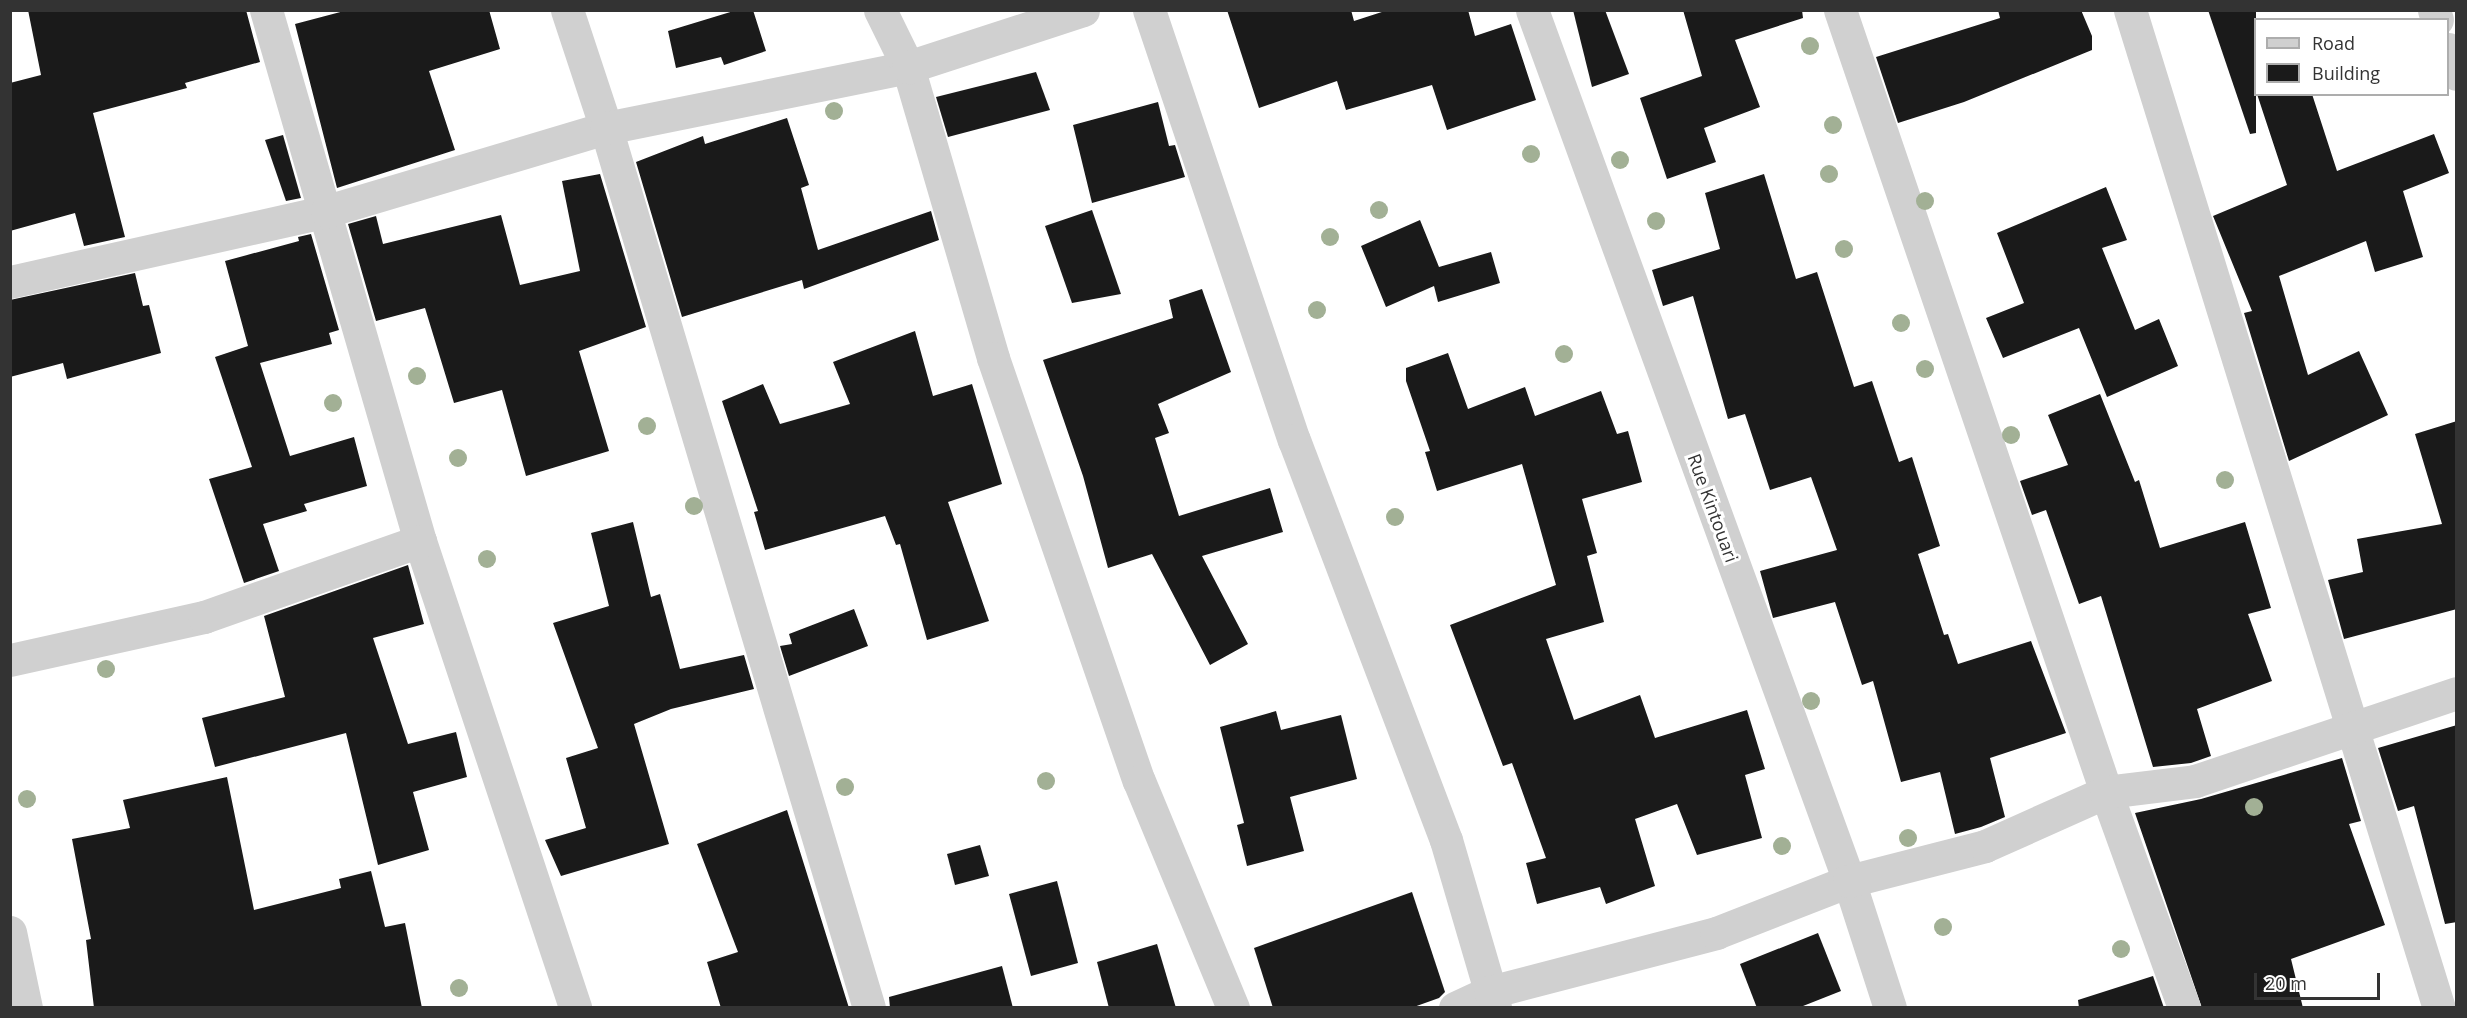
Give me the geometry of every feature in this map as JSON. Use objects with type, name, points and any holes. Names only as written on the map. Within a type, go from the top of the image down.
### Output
[{"type":"street","points":[[266,10],[327,212],[420,541],[575,1008]]},
{"type":"street","points":[[567,10],[606,128],[869,1008]]},
{"type":"street","points":[[880,10],[908,67],[993,358],[1139,781],[1233,1008]]},
{"type":"street","points":[[10,282],[327,212],[606,128],[908,67],[1083,10]]},
{"type":"street","points":[[1149,10],[1294,440],[1446,840],[1492,1000]]},
{"type":"street","name":"Rue Kintouari","points":[[1532,10],[1849,881],[1890,1008]]},
{"type":"street","points":[[1840,10],[2106,792],[2184,1008]]},
{"type":"street","points":[[2130,10],[2350,728],[2439,1008]]},
{"type":"street","points":[[2449,52],[2457,74]]},
{"type":"street","points":[[10,660],[204,617],[420,541]]},
{"type":"street","points":[[1455,1008],[1492,1000],[1716,933],[1849,881],[1985,846],[2106,792],[2195,781],[2457,693]]},
{"type":"street","points":[[10,932],[19,996]]},
{"type":"building","points":[[28,10],[246,10],[260,62],[185,83],[187,88],[93,113],[125,237],[84,246],[75,213],[10,231],[10,83],[41,75]]},
{"type":"building","points":[[348,10],[489,10],[500,49],[429,71],[455,150],[337,188],[295,24]]},
{"type":"building","points":[[737,10],[753,10],[766,51],[724,65],[721,57],[676,68],[668,31]]},
{"type":"building","points":[[1227,10],[1351,10],[1354,21],[1388,10],[1468,10],[1475,36],[1511,24],[1536,100],[1447,130],[1432,85],[1346,110],[1337,81],[1259,108]]},
{"type":"building","points":[[1573,10],[1605,10],[1629,74],[1592,87]]},
{"type":"building","points":[[1683,10],[1802,10],[1803,18],[1735,40],[1760,107],[1704,128],[1716,162],[1667,179],[1640,98],[1702,76]]},
{"type":"building","points":[[1998,10],[2081,10],[2092,36],[2092,50],[1964,102],[1898,123],[1876,57],[2000,18]]},
{"type":"building","points":[[2208,10],[2256,10],[2256,18],[2254,18],[2254,96],[2256,96],[2256,133],[2250,134]]},
{"type":"building","points":[[1036,72],[1050,110],[948,137],[936,97]]},
{"type":"building","points":[[2258,96],[2313,96],[2337,171],[2434,134],[2449,173],[2403,191],[2423,257],[2375,272],[2366,241],[2279,276],[2308,375],[2359,351],[2388,415],[2289,461],[2244,313],[2252,311],[2213,216],[2287,185]]},
{"type":"building","points":[[1158,102],[1169,146],[1175,145],[1185,177],[1092,203],[1073,125]]},
{"type":"building","points":[[787,118],[809,185],[801,188],[818,250],[931,211],[939,240],[804,289],[802,280],[682,317],[636,162],[703,136],[705,144]]},
{"type":"building","points":[[283,135],[301,198],[286,201],[265,140]]},
{"type":"building","points":[[600,174],[646,327],[579,351],[609,451],[526,476],[502,390],[454,403],[425,308],[376,321],[348,224],[376,216],[383,244],[501,215],[520,285],[580,271],[562,181]]},
{"type":"building","points":[[1764,174],[1796,279],[1817,272],[1854,387],[1872,381],[1899,462],[1912,457],[1940,546],[1918,554],[1944,635],[1948,634],[1958,664],[2031,641],[2066,733],[1990,758],[2005,817],[1981,827],[1955,834],[1940,772],[1901,782],[1873,681],[1862,685],[1835,602],[1773,618],[1760,571],[1837,550],[1811,477],[1770,490],[1745,414],[1728,419],[1693,296],[1663,306],[1652,270],[1720,249],[1705,193]]},
{"type":"building","points":[[2106,187],[2127,240],[2102,248],[2135,330],[2159,319],[2178,366],[2107,397],[2079,328],[2003,358],[1986,318],[2024,303],[1997,233]]},
{"type":"building","points":[[1092,210],[1121,294],[1072,303],[1045,226]]},
{"type":"building","points":[[1420,220],[1439,267],[1491,252],[1500,283],[1438,302],[1434,286],[1386,307],[1361,246]]},
{"type":"building","points":[[311,234],[339,330],[329,333],[332,344],[260,363],[290,456],[354,437],[367,486],[304,504],[307,511],[263,524],[279,571],[244,583],[209,479],[252,467],[215,357],[248,346],[225,261],[299,241],[298,237]]},
{"type":"building","points":[[135,273],[143,306],[149,305],[161,353],[67,379],[63,363],[10,377],[10,300]]},
{"type":"building","points":[[1202,289],[1231,372],[1158,404],[1169,433],[1155,438],[1179,516],[1270,488],[1283,532],[1202,556],[1248,644],[1210,665],[1152,554],[1108,568],[1083,476],[1043,360],[1173,318],[1169,300]]},
{"type":"building","points":[[915,331],[933,396],[972,384],[1002,484],[948,502],[989,621],[927,640],[900,544],[896,545],[885,516],[765,550],[754,512],[758,511],[722,401],[763,384],[780,424],[850,404],[833,362]]},
{"type":"building","points":[[1448,353],[1468,409],[1525,387],[1535,416],[1601,391],[1617,434],[1628,431],[1642,482],[1582,499],[1597,553],[1587,556],[1604,622],[1546,639],[1574,720],[1640,695],[1655,738],[1747,710],[1765,769],[1745,775],[1762,838],[1697,855],[1677,804],[1635,819],[1655,886],[1606,904],[1600,887],[1537,904],[1526,863],[1546,858],[1512,763],[1503,766],[1450,625],[1556,585],[1522,464],[1437,491],[1425,452],[1430,451],[1406,381],[1406,368]]},
{"type":"building","points":[[2100,394],[2135,482],[2139,480],[2160,548],[2245,522],[2271,608],[2248,614],[2272,681],[2197,709],[2211,756],[2191,763],[2153,767],[2101,596],[2079,604],[2046,510],[2032,515],[2020,481],[2068,465],[2048,415]]},
{"type":"building","points":[[2457,421],[2457,609],[2344,639],[2328,580],[2363,572],[2357,539],[2442,524],[2415,434]]},
{"type":"building","points":[[633,522],[651,597],[660,594],[680,669],[744,655],[754,689],[671,709],[634,724],[669,844],[561,876],[545,840],[586,828],[566,758],[598,748],[553,623],[609,606],[591,533]]},
{"type":"building","points":[[408,565],[424,624],[373,638],[408,744],[456,732],[467,777],[413,792],[429,850],[378,865],[346,733],[215,767],[202,718],[285,697],[264,616]]},
{"type":"building","points":[[854,609],[868,646],[789,676],[780,646],[792,644],[789,634]]},
{"type":"building","points":[[1276,711],[1281,730],[1341,715],[1357,779],[1290,797],[1304,851],[1247,866],[1237,825],[1244,823],[1220,727]]},
{"type":"building","points":[[2457,725],[2457,922],[2445,924],[2414,806],[2398,811],[2378,748]]},
{"type":"building","points":[[2342,758],[2361,821],[2349,824],[2385,925],[2291,959],[2303,1008],[2202,1008],[2135,813],[2201,799]]},
{"type":"building","points":[[227,777],[254,910],[341,888],[339,879],[371,871],[385,927],[405,923],[422,1008],[94,1008],[86,940],[91,939],[72,839],[130,828],[123,800]]},
{"type":"building","points":[[787,810],[849,1008],[721,1008],[707,962],[738,952],[697,844]]},
{"type":"building","points":[[980,845],[989,876],[955,885],[947,854]]},
{"type":"building","points":[[1057,881],[1078,963],[1031,976],[1009,894]]},
{"type":"building","points":[[1412,892],[1445,992],[1439,998],[1411,1008],[1273,1008],[1254,948]]},
{"type":"building","points":[[1818,933],[1841,991],[1798,1008],[1757,1008],[1740,964]]},
{"type":"building","points":[[1157,944],[1176,1008],[1109,1008],[1097,962]]},
{"type":"building","points":[[1002,966],[1013,1008],[890,1008],[889,997]]},
{"type":"building","points":[[2153,976],[2164,1008],[2079,1008],[2078,1000]]}]
